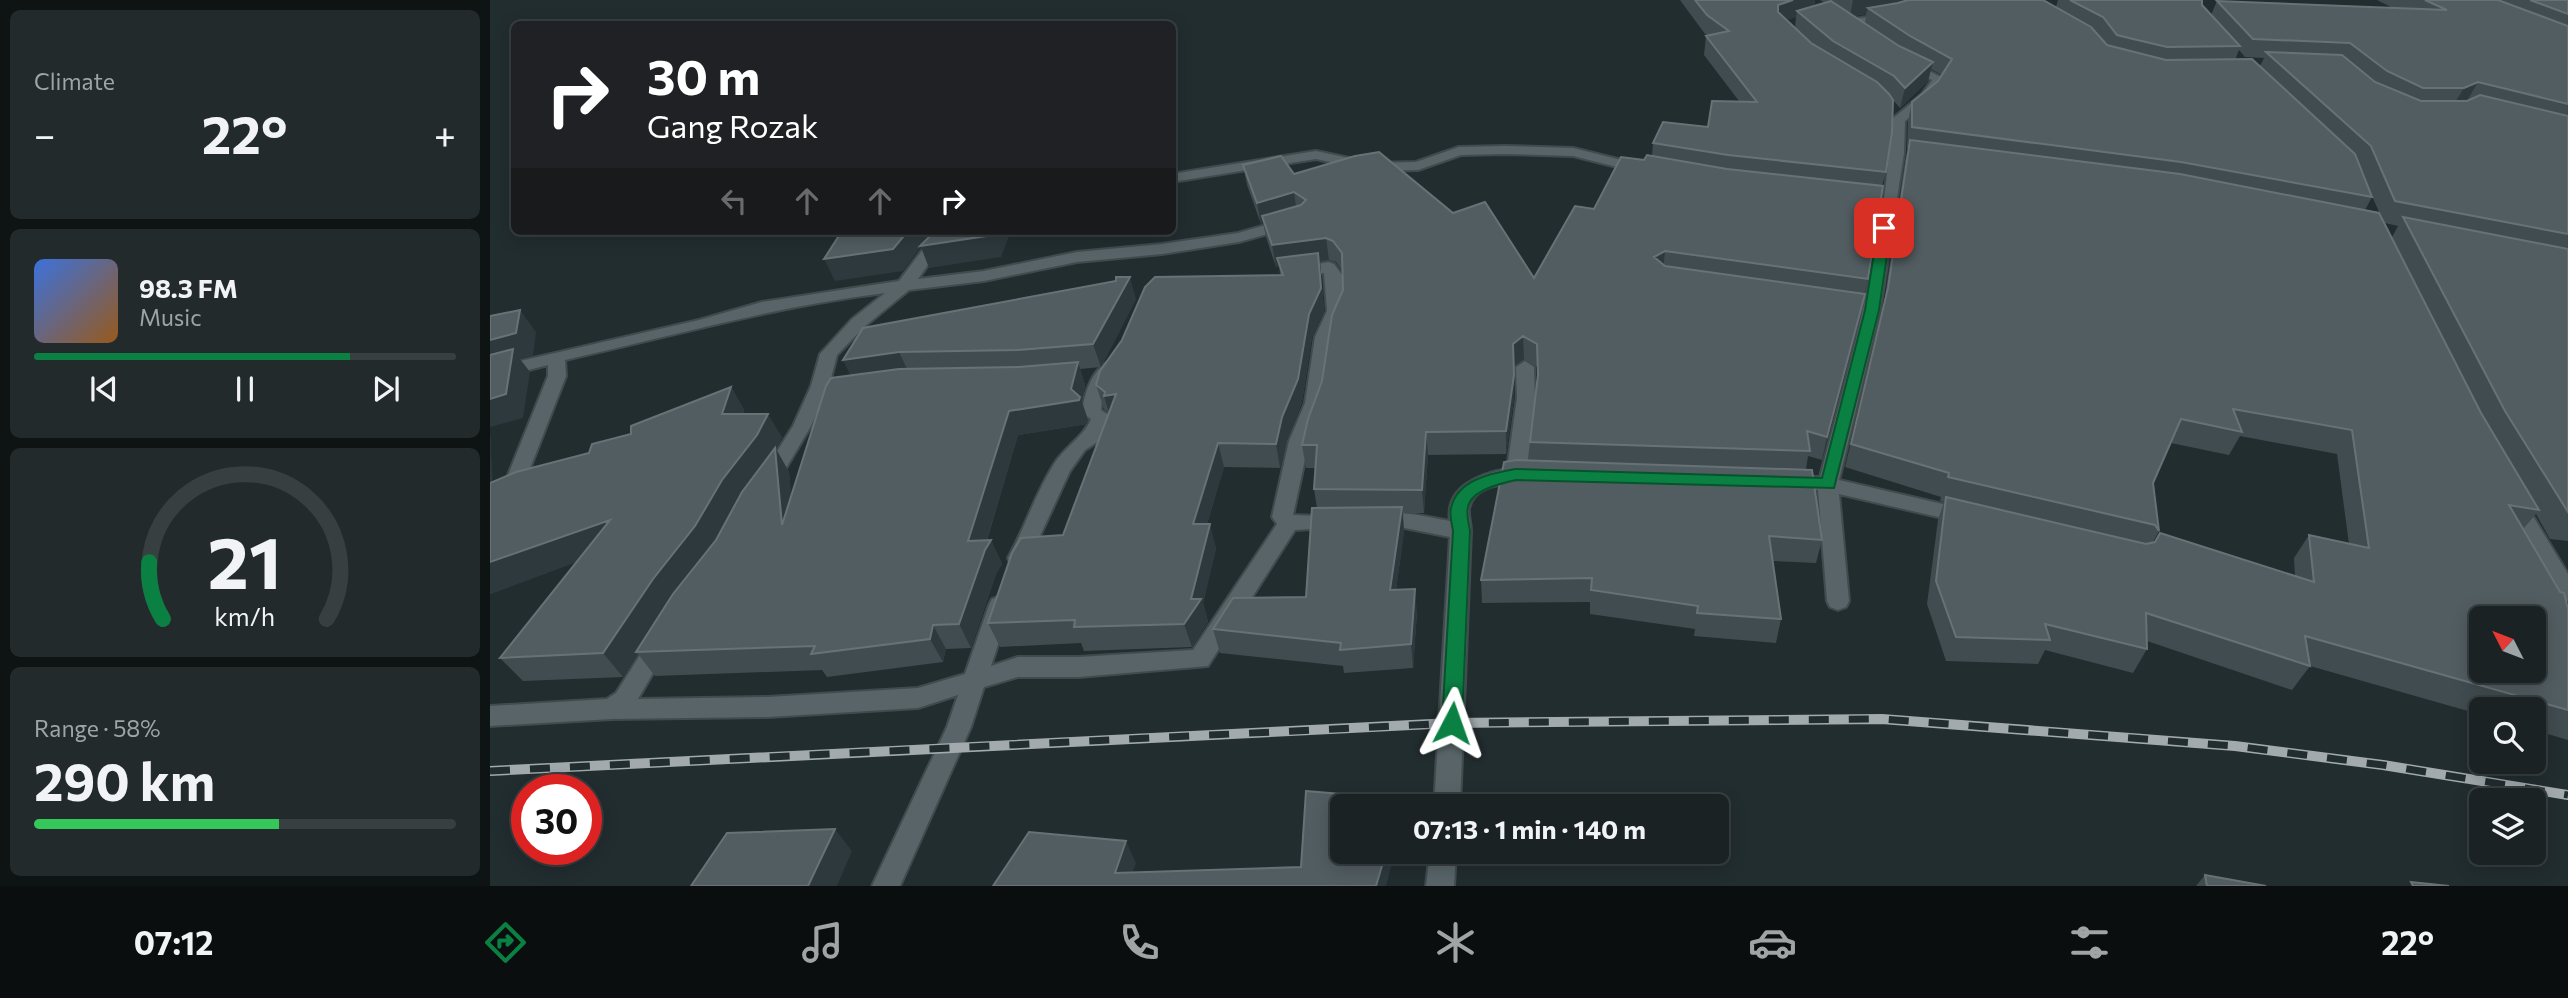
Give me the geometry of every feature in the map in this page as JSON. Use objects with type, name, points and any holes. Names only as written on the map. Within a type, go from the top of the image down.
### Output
[{"type":"street","points":[[1867,37],[1842,21],[1890,17],[1931,1],[1947,1]]},
{"type":"street","points":[[1838,601],[1828,484],[1866,309],[1882,200],[1903,154],[1896,115],[1926,98],[1939,79],[1891,54]]},
{"type":"street","points":[[1330,174],[1378,166],[1419,166],[1459,151],[1505,150],[1573,152],[1661,173]]},
{"type":"street","points":[[1176,177],[1316,155],[1378,166]]},
{"type":"street","points":[[490,374],[703,324],[762,307],[984,276],[1077,257],[1162,249],[1240,237],[1298,221]]},
{"type":"street","points":[[754,501],[781,463],[816,396],[829,354],[858,323],[905,285],[929,253],[949,235]]},
{"type":"street","points":[[1277,275],[1328,267],[1334,275],[1335,311],[1325,337],[1314,403],[1299,441],[1282,517],[1289,523],[1405,521],[1461,531]]},
{"type":"street","points":[[886,886],[941,772],[1007,582],[1031,538],[1059,471],[1077,446],[1095,436],[1101,416],[1091,413],[1094,390],[1116,363],[1121,352]]},
{"type":"street","points":[[490,502],[512,489],[525,461],[557,376],[556,357]]},
{"type":"street","points":[[1516,474],[1526,398],[1525,367]]},
{"type":"street","points":[[1084,376],[1106,375]]},
{"type":"street","points":[[816,396],[839,394]]},
{"type":"street","points":[[1448,794],[1461,531],[1459,508],[1465,497],[1486,480],[1516,474],[1552,475]]},
{"type":"street","points":[[1762,482],[1828,484],[1988,522]]},
{"type":"street","points":[[2509,492],[2568,593]]},
{"type":"street","points":[[490,716],[612,709],[768,707],[918,698],[1017,667],[1079,667],[1200,659],[1289,523]]},
{"type":"street","points":[[612,709],[624,700],[674,621]]},
{"type":"street","points":[[1440,886],[1442,864]]},
{"type":"building","points":[[1695,0],[1793,0],[1778,5],[1778,12],[1811,43],[1877,82],[1893,100],[1892,132],[1886,172],[1728,155],[1653,143],[1663,122],[1708,127],[1712,101],[1757,102],[1706,36],[1729,31],[1707,15]]},
{"type":"building","points":[[1908,0],[2043,0],[2091,27],[2107,45],[2166,60],[2252,59],[2355,154],[2372,197],[2181,162],[1912,127],[1912,102],[1938,81],[1952,59],[1910,36],[1868,8]]},
{"type":"building","points":[[2070,0],[2202,0],[2202,5],[2240,46],[2167,47],[2117,35],[2103,17]]},
{"type":"building","points":[[2425,0],[2498,0],[2568,26],[2568,104],[2478,82],[2464,88],[2423,88],[2387,71],[2350,43],[2253,39],[2217,1],[2447,10]]},
{"type":"building","points":[[2530,0],[2568,0],[2568,14]]},
{"type":"building","points":[[1831,1],[1899,46],[1933,62],[1905,88],[1894,76],[1833,41],[1797,11]]},
{"type":"building","points":[[2266,52],[2342,55],[2375,82],[2421,101],[2467,101],[2480,95],[2568,116],[2568,234],[2395,201],[2371,146]]},
{"type":"building","points":[[1910,140],[2180,174],[2379,213],[2481,413],[2539,510],[2509,505],[2560,592],[2564,593],[2568,609],[2568,710],[2546,704],[2546,697],[2522,697],[2472,683],[2546,683],[2546,606],[2469,606],[2469,682],[2305,636],[2310,666],[2146,613],[2147,649],[2045,624],[2050,640],[1956,637],[1936,581],[1946,497],[2146,544],[2155,542],[2160,533],[2314,582],[2309,535],[2369,548],[2352,430],[2233,409],[2242,432],[2181,419],[2153,483],[2159,531],[2155,525],[1948,477],[1949,473],[1851,444],[1888,288]]},
{"type":"building","points":[[1379,152],[1453,213],[1485,202],[1534,278],[1575,206],[1594,209],[1621,157],[1644,160],[1647,155],[1727,169],[1883,186],[1868,279],[1665,251],[1654,257],[1665,266],[1865,294],[1827,437],[1807,431],[1810,451],[1530,442],[1538,375],[1537,344],[1523,336],[1513,344],[1514,375],[1506,431],[1426,432],[1422,490],[1314,489],[1317,445],[1302,445],[1322,381],[1332,315],[1343,290],[1342,253],[1333,241],[1326,238],[1272,245],[1262,216],[1301,205],[1306,200],[1294,192],[1257,203],[1243,165],[1281,156],[1294,174],[1355,156]]},
{"type":"building","points":[[2403,217],[2568,249],[2568,512],[2505,411]]},
{"type":"building","points":[[839,235],[905,235],[893,249],[824,259]]},
{"type":"building","points":[[931,235],[993,235],[920,246]]},
{"type":"building","points":[[1318,253],[1321,288],[1309,314],[1298,379],[1282,417],[1276,444],[1218,443],[1193,524],[1210,524],[1191,599],[1201,599],[1184,624],[1074,627],[1075,620],[988,623],[1012,553],[1021,538],[1063,535],[1116,394],[1104,396],[1105,392],[1096,385],[1100,371],[1122,340],[1145,287],[1155,277],[1283,275],[1277,258]]},
{"type":"building","points":[[1116,277],[1130,277],[1093,344],[1018,350],[899,352],[843,360],[863,328],[1116,281]]},
{"type":"building","points":[[520,310],[516,333],[490,340],[490,316]]},
{"type":"building","points":[[513,349],[506,394],[490,399],[490,355]]},
{"type":"building","points":[[1078,362],[1071,389],[1080,397],[1079,400],[1009,411],[968,541],[991,540],[959,624],[933,625],[930,639],[811,654],[815,646],[636,652],[673,594],[716,540],[742,492],[775,448],[782,525],[826,386],[831,378],[899,369],[1019,367]]},
{"type":"building","points":[[731,387],[722,414],[768,414],[757,435],[722,480],[695,526],[653,579],[603,653],[500,658],[610,520],[490,562],[490,483],[516,472],[589,453],[592,444],[631,434],[631,426]]},
{"type":"building","points":[[1516,460],[1812,470],[1822,540],[1769,536],[1781,619],[1697,613],[1698,606],[1591,590],[1592,578],[1481,580],[1504,462]]},
{"type":"building","points":[[1402,507],[1390,590],[1415,589],[1411,644],[1340,650],[1341,643],[1213,629],[1233,598],[1306,597],[1312,508]]},
{"type":"building","points":[[1306,791],[1342,794],[1330,794],[1330,864],[1382,864],[1376,886],[993,886],[1029,832],[1126,841],[1115,873],[1301,867]]},
{"type":"building","points":[[835,829],[808,886],[691,886],[727,833]]},
{"type":"building","points":[[2205,875],[2266,886],[2207,886]]},
{"type":"building","points":[[2411,882],[2449,886],[2413,886]]},
{"type":"railway","points":[[490,771],[1452,723],[1882,719],[2235,746],[2383,765],[2568,795]]},
{"type":"route","points":[[1452,723],[1461,531],[1459,508],[1465,497],[1486,480],[1516,474],[1828,484],[1872,310],[1884,228]]}]
